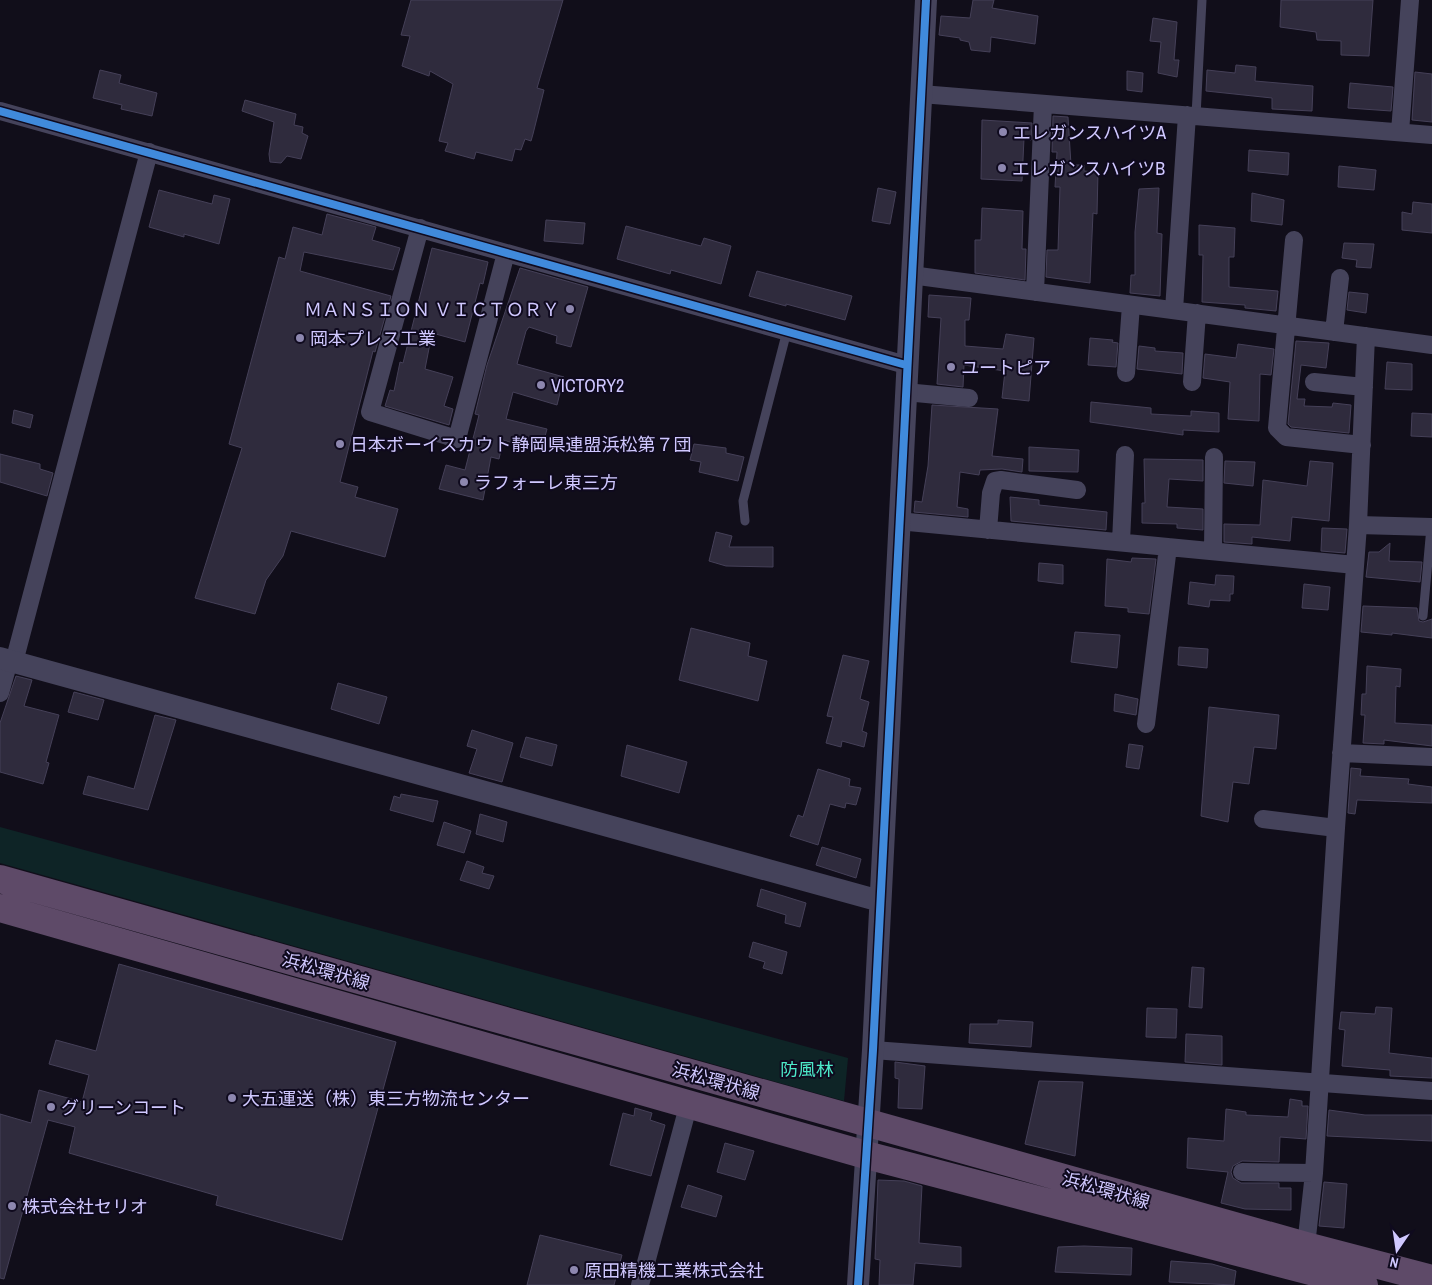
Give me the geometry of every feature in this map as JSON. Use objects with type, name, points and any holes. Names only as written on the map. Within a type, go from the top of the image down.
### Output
[{"type":"highway","name":"浜松環状線","points":[[0,879],[1306,1246],[1432,1279]]},
{"type":"highway","name":"浜松環状線","points":[[0,908],[866,1154],[1364,1285]]},
{"type":"street","points":[[858,1285],[873,1050],[898,521],[926,0]]},
{"type":"street","points":[[1400,132],[1410,0]]},
{"type":"street","points":[[921,94],[1432,135]]},
{"type":"street","points":[[1035,292],[1043,104]]},
{"type":"street","points":[[0,111],[906,364]]},
{"type":"street","points":[[1174,310],[1192,115]]},
{"type":"street","points":[[0,693],[149,152]]},
{"type":"street","points":[[420,228],[370,412],[457,439],[506,253]]},
{"type":"street","points":[[1294,240],[1277,428],[1286,437],[1362,445]]},
{"type":"street","points":[[911,275],[1432,345]]},
{"type":"street","points":[[1334,332],[1340,278]]},
{"type":"street","points":[[1126,373],[1131,305]]},
{"type":"street","points":[[1192,382],[1197,313]]},
{"type":"street","points":[[1306,1246],[1314,1173],[1358,525],[1366,336]]},
{"type":"street","points":[[1314,382],[1364,387]]},
{"type":"street","points":[[905,392],[969,398]]},
{"type":"street","points":[[1121,542],[1126,455]]},
{"type":"street","points":[[1213,551],[1214,457]]},
{"type":"street","points":[[988,530],[991,493],[995,482],[1001,480],[1077,490]]},
{"type":"street","points":[[898,521],[1355,565]]},
{"type":"street","points":[[1358,525],[1431,527]]},
{"type":"street","points":[[1146,724],[1168,547]]},
{"type":"street","points":[[8,660],[880,902]]},
{"type":"street","points":[[1341,754],[1432,757]]},
{"type":"street","points":[[1263,819],[1336,828]]},
{"type":"street","points":[[873,1050],[1432,1091]]},
{"type":"street","points":[[640,1285],[689,1103]]},
{"type":"street","points":[[1242,1172],[1314,1173]]},
{"type":"lane","points":[[1192,115],[1202,0]]},
{"type":"lane","points":[[745,521],[744,501],[787,331]]},
{"type":"lane","points":[[1422,616],[1431,527]]},
{"type":"green space","name":"防風林","points":[[0,827],[848,1058],[844,1101],[0,863]]},
{"type":"building","points":[[411,0],[563,0],[537,88],[544,90],[531,141],[525,139],[521,150],[515,149],[512,161],[476,152],[474,159],[445,151],[448,143],[439,141],[453,84],[430,71],[429,76],[402,66],[410,36],[401,35]]},
{"type":"building","points":[[973,0],[994,0],[992,8],[1038,16],[1035,44],[991,37],[990,52],[971,50],[969,42],[960,40],[960,38],[939,35],[941,16],[970,18]]},
{"type":"building","points":[[1281,0],[1373,0],[1369,56],[1341,55],[1341,41],[1317,40],[1316,32],[1280,27]]},
{"type":"building","points":[[1153,18],[1177,22],[1174,60],[1179,60],[1177,77],[1158,73],[1161,42],[1150,41]]},
{"type":"building","points":[[1236,65],[1256,67],[1255,81],[1313,86],[1312,111],[1272,109],[1272,98],[1206,91],[1207,70],[1235,73]]},
{"type":"building","points":[[100,70],[121,75],[119,83],[157,93],[152,116],[121,109],[122,105],[93,98]]},
{"type":"building","points":[[1127,71],[1143,73],[1142,92],[1127,90]]},
{"type":"building","points":[[1415,72],[1432,74],[1432,122],[1412,120]]},
{"type":"building","points":[[1350,83],[1393,87],[1391,111],[1348,108]]},
{"type":"building","points":[[245,100],[296,114],[294,125],[303,127],[302,133],[308,136],[301,159],[287,156],[281,163],[270,162],[269,154],[274,122],[242,111]]},
{"type":"building","points":[[1053,116],[1068,117],[1071,165],[1084,165],[1084,171],[1098,172],[1097,214],[1093,213],[1090,283],[1046,277],[1047,250],[1058,250],[1060,187],[1055,187],[1057,152],[1052,152]]},
{"type":"building","points":[[982,120],[1032,123],[1031,140],[1024,138],[1022,181],[981,179]]},
{"type":"building","points":[[1249,150],[1289,153],[1288,175],[1248,171]]},
{"type":"building","points":[[1339,166],[1376,170],[1374,190],[1338,187]]},
{"type":"building","points":[[878,188],[896,192],[890,224],[872,221]]},
{"type":"building","points":[[1159,188],[1157,233],[1162,234],[1160,296],[1130,293],[1131,275],[1135,275],[1135,232],[1139,189]]},
{"type":"building","points":[[159,190],[212,204],[214,195],[230,199],[219,244],[149,227]]},
{"type":"building","points":[[1252,193],[1284,200],[1282,225],[1251,221]]},
{"type":"building","points":[[1413,202],[1432,204],[1432,233],[1402,230],[1402,212],[1412,214]]},
{"type":"building","points":[[982,208],[1023,211],[1022,249],[1026,249],[1025,280],[975,273],[975,240],[981,240]]},
{"type":"building","points":[[327,214],[376,227],[372,240],[400,248],[393,270],[304,252],[300,271],[391,296],[375,352],[373,351],[340,482],[358,487],[355,497],[398,509],[385,557],[291,531],[283,556],[266,580],[255,614],[195,598],[242,448],[229,444],[279,257],[285,259],[293,227],[322,235]]},
{"type":"building","points":[[546,220],[585,223],[583,244],[544,241]]},
{"type":"building","points":[[1199,225],[1235,228],[1234,257],[1229,257],[1229,287],[1278,291],[1276,311],[1245,308],[1245,305],[1202,302],[1203,255],[1199,255]]},
{"type":"building","points":[[626,226],[701,246],[704,238],[731,246],[721,284],[671,270],[670,274],[617,259]]},
{"type":"building","points":[[1344,243],[1374,244],[1371,268],[1356,267],[1357,260],[1342,258]]},
{"type":"building","points":[[432,248],[488,262],[483,284],[480,283],[465,342],[432,333],[425,369],[453,377],[444,406],[453,409],[449,425],[385,406],[390,390],[394,391],[400,362],[403,363]]},
{"type":"building","points":[[520,268],[588,287],[571,347],[556,343],[557,336],[529,327],[526,331],[517,364],[564,377],[557,405],[513,392],[506,419],[547,429],[541,451],[503,440],[499,459],[491,457],[483,500],[439,489],[446,465],[465,470],[479,415],[475,414],[487,365]]},
{"type":"building","points":[[757,271],[852,296],[845,320],[749,296]]},
{"type":"building","points":[[1349,292],[1368,294],[1366,313],[1347,310]]},
{"type":"building","points":[[929,295],[971,298],[969,320],[965,320],[965,346],[1003,349],[1006,334],[1034,338],[1029,401],[1002,398],[1005,371],[964,365],[963,387],[937,384],[941,318],[928,317]]},
{"type":"building","points":[[1090,338],[1113,340],[1112,342],[1118,343],[1116,367],[1088,365]]},
{"type":"building","points":[[1296,341],[1329,343],[1326,368],[1301,365],[1297,399],[1305,399],[1304,406],[1332,407],[1333,403],[1351,405],[1349,433],[1291,427],[1288,424]]},
{"type":"building","points":[[1238,344],[1274,349],[1271,375],[1260,374],[1259,421],[1228,419],[1230,382],[1203,378],[1205,354],[1236,358]]},
{"type":"building","points":[[1139,346],[1155,348],[1155,351],[1183,353],[1182,374],[1137,369]]},
{"type":"building","points":[[1387,362],[1412,364],[1412,390],[1385,389]]},
{"type":"building","points":[[1091,402],[1151,408],[1151,414],[1191,416],[1191,411],[1219,413],[1219,432],[1183,430],[1183,435],[1090,422]]},
{"type":"building","points":[[932,405],[998,409],[992,456],[1023,459],[1022,472],[1002,469],[980,470],[979,475],[960,472],[957,507],[968,509],[968,517],[914,512],[915,501],[922,502],[928,466]]},
{"type":"building","points":[[14,410],[33,415],[30,428],[12,423]]},
{"type":"building","points":[[1412,413],[1432,414],[1432,437],[1411,436]]},
{"type":"building","points":[[694,444],[726,448],[726,453],[744,457],[738,481],[699,472],[701,462],[690,460]]},
{"type":"building","points":[[1029,447],[1079,450],[1078,472],[1029,471]]},
{"type":"building","points":[[0,454],[40,464],[40,469],[53,473],[47,496],[0,482]]},
{"type":"building","points":[[1144,459],[1203,460],[1203,481],[1169,479],[1167,507],[1203,509],[1203,530],[1177,528],[1177,524],[1142,523],[1142,503],[1145,503]]},
{"type":"building","points":[[1225,461],[1255,462],[1253,486],[1224,483]]},
{"type":"building","points":[[1310,461],[1333,463],[1329,521],[1292,517],[1290,541],[1252,537],[1252,544],[1224,542],[1224,524],[1260,525],[1263,480],[1307,486]]},
{"type":"building","points":[[1010,497],[1039,500],[1039,505],[1107,512],[1106,530],[1011,521]]},
{"type":"building","points":[[1322,528],[1347,529],[1345,553],[1321,551]]},
{"type":"building","points":[[716,532],[732,536],[729,547],[773,547],[773,567],[726,566],[709,561]]},
{"type":"building","points":[[1390,543],[1389,561],[1422,562],[1420,582],[1366,577],[1369,552],[1379,552]]},
{"type":"building","points":[[1132,558],[1156,559],[1149,614],[1128,612],[1128,608],[1105,606],[1107,559],[1131,562]]},
{"type":"building","points":[[1039,563],[1063,565],[1063,584],[1038,581]]},
{"type":"building","points":[[1216,575],[1234,576],[1233,594],[1230,594],[1230,601],[1210,600],[1209,607],[1188,604],[1190,582],[1215,585]]},
{"type":"building","points":[[1304,584],[1330,587],[1328,610],[1302,608]]},
{"type":"building","points":[[1363,606],[1417,608],[1419,621],[1423,622],[1432,619],[1432,638],[1392,633],[1392,635],[1361,632]]},
{"type":"building","points":[[691,628],[750,643],[748,656],[767,661],[758,701],[679,680]]},
{"type":"building","points":[[1075,632],[1120,635],[1117,668],[1071,662]]},
{"type":"building","points":[[1179,647],[1208,649],[1207,668],[1178,665]]},
{"type":"building","points":[[843,655],[869,661],[860,699],[869,702],[862,731],[867,733],[864,747],[842,741],[841,747],[826,743],[833,717],[827,716]]},
{"type":"building","points":[[1367,666],[1401,669],[1400,687],[1396,686],[1395,723],[1432,725],[1432,746],[1384,740],[1384,744],[1363,743],[1365,715],[1361,715],[1362,694],[1366,694]]},
{"type":"building","points":[[16,676],[32,680],[24,706],[59,715],[46,762],[49,763],[43,784],[0,772],[0,723]]},
{"type":"building","points":[[338,683],[387,697],[379,724],[331,709]]},
{"type":"building","points":[[74,692],[104,700],[98,720],[68,712]]},
{"type":"building","points":[[1115,694],[1138,699],[1136,715],[1114,711]]},
{"type":"building","points":[[1209,707],[1279,715],[1276,749],[1254,747],[1249,784],[1233,782],[1228,822],[1201,816]]},
{"type":"building","points":[[155,715],[176,720],[148,810],[83,794],[88,776],[134,789]]},
{"type":"building","points":[[472,730],[513,743],[502,782],[469,773],[477,749],[467,746]]},
{"type":"building","points":[[526,737],[557,745],[552,766],[520,757]]},
{"type":"building","points":[[1129,744],[1143,746],[1139,769],[1126,767]]},
{"type":"building","points":[[627,745],[687,762],[679,793],[621,776]]},
{"type":"building","points":[[1351,768],[1361,769],[1360,776],[1409,779],[1408,784],[1432,787],[1432,803],[1357,800],[1355,814],[1348,813]]},
{"type":"building","points":[[818,769],[850,779],[849,786],[861,788],[856,805],[846,803],[845,808],[830,804],[818,845],[790,836],[798,815],[803,817]]},
{"type":"building","points":[[401,794],[438,801],[433,822],[390,810],[394,796],[400,798]]},
{"type":"building","points":[[480,814],[507,822],[503,842],[476,834]]},
{"type":"building","points":[[444,822],[471,831],[464,853],[437,845]]},
{"type":"building","points":[[822,847],[861,859],[856,878],[816,865]]},
{"type":"building","points":[[467,861],[484,867],[482,873],[494,876],[489,889],[460,880]]},
{"type":"building","points":[[761,889],[806,903],[800,927],[785,923],[786,915],[757,906]]},
{"type":"building","points":[[753,942],[787,952],[782,974],[763,968],[765,962],[749,957]]},
{"type":"building","name":"大五運送（株）東三方物流センター","points":[[119,964],[396,1042],[342,1240],[216,1205],[218,1196],[69,1153],[75,1127],[48,1120],[4,1279],[0,1278],[0,1114],[31,1123],[39,1090],[82,1102],[89,1075],[49,1064],[56,1040],[96,1051]]},
{"type":"building","points":[[1192,967],[1204,968],[1202,1008],[1189,1007]]},
{"type":"building","points":[[1376,1007],[1392,1008],[1389,1053],[1432,1058],[1432,1078],[1390,1076],[1390,1070],[1342,1066],[1345,1030],[1339,1029],[1341,1012],[1375,1014]]},
{"type":"building","points":[[1147,1008],[1177,1009],[1176,1038],[1146,1037]]},
{"type":"building","points":[[998,1020],[1033,1022],[1031,1047],[969,1043],[970,1024],[998,1024]]},
{"type":"building","points":[[1186,1034],[1222,1036],[1222,1065],[1185,1062]]},
{"type":"building","points":[[895,1062],[925,1066],[922,1109],[898,1108],[899,1079],[895,1078]]},
{"type":"building","points":[[1039,1081],[1083,1082],[1075,1156],[1025,1144]]},
{"type":"building","points":[[1290,1099],[1302,1101],[1302,1106],[1308,1106],[1306,1139],[1280,1137],[1279,1162],[1242,1161],[1233,1166],[1231,1172],[1233,1178],[1241,1183],[1279,1183],[1279,1188],[1291,1188],[1291,1210],[1245,1209],[1221,1203],[1228,1172],[1187,1168],[1188,1138],[1224,1141],[1226,1109],[1246,1112],[1246,1115],[1288,1117]]},
{"type":"building","points":[[635,1108],[652,1113],[650,1120],[665,1125],[651,1176],[610,1165],[623,1113],[634,1116]]},
{"type":"building","points":[[1329,1110],[1365,1115],[1432,1115],[1432,1141],[1327,1136]]},
{"type":"building","points":[[725,1143],[754,1151],[745,1180],[717,1172]]},
{"type":"building","points":[[878,1180],[904,1181],[922,1186],[919,1243],[961,1247],[961,1267],[915,1263],[913,1285],[879,1285],[880,1260],[875,1259]]},
{"type":"building","points":[[1324,1182],[1347,1184],[1344,1228],[1319,1226]]},
{"type":"building","points":[[688,1185],[722,1196],[716,1217],[681,1207]]},
{"type":"building","name":"原田精機工業株式会社","points":[[540,1235],[622,1255],[614,1285],[527,1285]]},
{"type":"building","points":[[1058,1247],[1132,1248],[1131,1275],[1055,1272]]},
{"type":"building","points":[[1171,1261],[1212,1264],[1236,1271],[1234,1285],[1169,1282]]},
{"type":"cycle path","points":[[858,1285],[873,1050],[926,0]]},
{"type":"cycle path","points":[[0,111],[906,365]]},
{"type":"place","name":"エレガンスハイツA","points":[[1003,132]]},
{"type":"place","name":"エレガンスハイツB","points":[[1002,168]]},
{"type":"place","name":"ＭＡＮＳＩＯＮ ＶＩＣＴＯＲＹ","points":[[570,309]]},
{"type":"place","name":"岡本プレス工業","points":[[300,338]]},
{"type":"place","name":"ユートピア","points":[[951,367]]},
{"type":"place","name":"VICTORY2","points":[[541,385]]},
{"type":"place","name":"日本ボーイスカウト静岡県連盟浜松第７団","points":[[340,444]]},
{"type":"place","name":"ラフォーレ東三方","points":[[464,482]]},
{"type":"place","name":"大五運送（株）東三方物流センター","points":[[232,1098]]},
{"type":"place","name":"グリーンコート","points":[[51,1107]]},
{"type":"place","name":"株式会社セリオ","points":[[12,1206]]},
{"type":"place","name":"原田精機工業株式会社","points":[[574,1270]]}]
